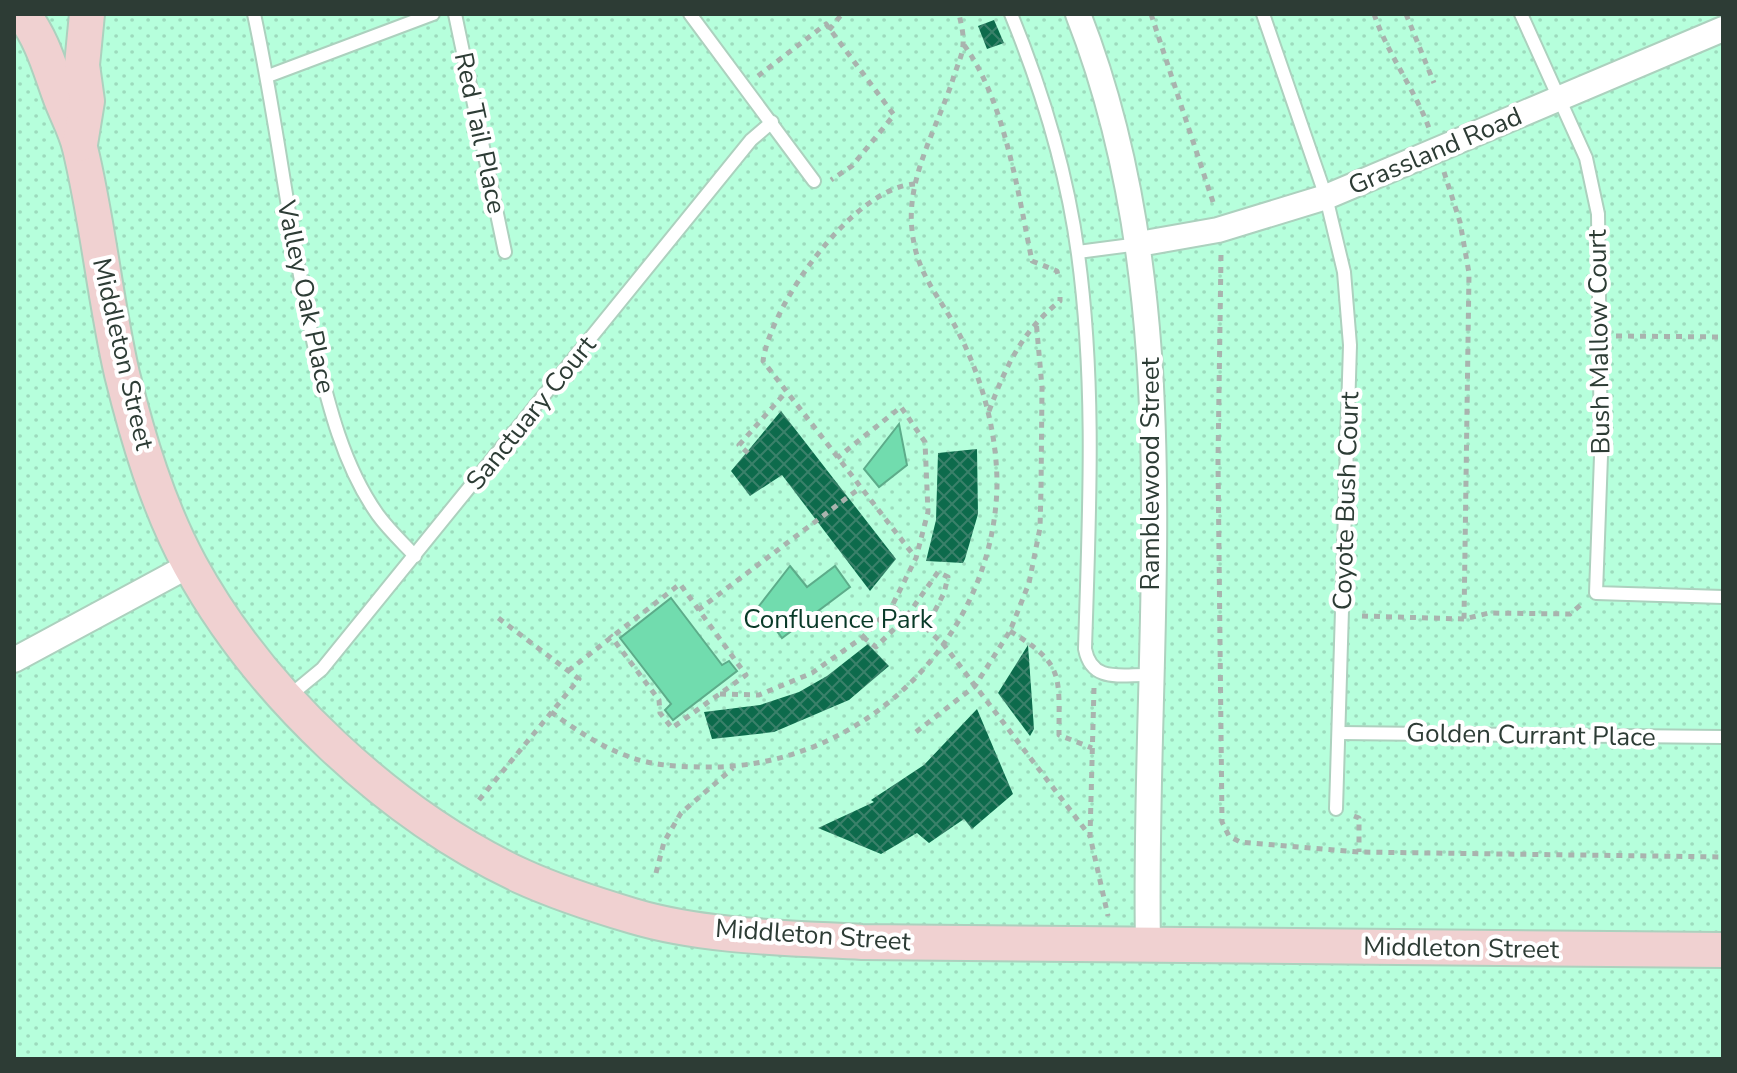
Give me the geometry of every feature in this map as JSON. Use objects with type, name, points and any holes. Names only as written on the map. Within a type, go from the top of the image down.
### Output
[{"type":"street","name":"Middleton Street","points":[[23,14],[46,48],[59,94],[80,144],[125,385],[163,506],[190,565],[231,630],[286,699],[341,753],[422,818],[521,876],[636,917],[752,936],[862,942],[1723,950]]},
{"type":"street","points":[[31,14],[59,14]]},
{"type":"street","name":"Middleton Street","points":[[80,144],[87,101],[82,65],[87,14]]},
{"type":"street","name":"Ramblewood Street","points":[[1078,14],[1121,151],[1139,244],[1151,360],[1148,944]]},
{"type":"street","name":"Grassland Road","points":[[1139,244],[1218,230],[1326,197],[1723,29]]},
{"type":"street","points":[[14,660],[190,565]]},
{"type":"lane","name":"Valley Oak Place","points":[[254,14],[268,76],[286,208],[328,405],[351,467],[378,515],[415,556]]},
{"type":"lane","points":[[268,76],[433,14]]},
{"type":"lane","name":"Red Tail Place","points":[[455,14],[505,252]]},
{"type":"lane","points":[[690,14],[814,181]]},
{"type":"lane","points":[[1011,14],[1055,142],[1078,252],[1089,394],[1085,649],[1095,671],[1151,675]]},
{"type":"lane","name":"Coyote Bush Court","points":[[1263,14],[1326,197],[1344,272],[1350,345],[1336,809]]},
{"type":"lane","name":"Bush Mallow Court","points":[[1521,14],[1557,100],[1586,158],[1598,214],[1601,456],[1596,593]]},
{"type":"lane","name":"Sanctuary Court","points":[[286,699],[322,669],[751,140],[772,122]]},
{"type":"lane","points":[[1078,252],[1139,244]]},
{"type":"lane","points":[[1596,593],[1723,597]]},
{"type":"lane","name":"Golden Currant Place","points":[[1339,733],[1723,737]]},
{"type":"path","points":[[829,30],[842,14]]},
{"type":"path","points":[[959,14],[964,45],[981,69],[1012,168],[1032,261],[1057,271],[1058,281]]},
{"type":"path","points":[[1151,14],[1211,192],[1221,259],[1218,461],[1222,822],[1229,836],[1240,842],[1359,852],[1723,857]]},
{"type":"path","points":[[1374,14],[1392,58],[1421,108],[1437,151],[1454,199],[1469,273],[1464,619]]},
{"type":"path","points":[[1406,14],[1434,83]]},
{"type":"path","points":[[745,86],[826,24],[894,115],[852,166],[820,188],[814,181]]},
{"type":"path","points":[[551,712],[584,736],[631,758],[680,767],[734,767],[794,756],[841,735],[875,715],[909,685],[944,645],[967,608],[986,557],[997,485],[989,412],[962,343],[925,281],[912,229],[915,184],[964,45]]},
{"type":"path","points":[[915,184],[886,193],[854,215],[803,276],[764,354],[767,367],[916,558]]},
{"type":"path","points":[[989,412],[1014,351],[1036,320],[1060,301],[1059,291]]},
{"type":"path","points":[[916,732],[975,686],[1010,631],[1029,583],[1040,528],[1042,387],[1036,320]]},
{"type":"path","points":[[1599,336],[1723,337]]},
{"type":"path","points":[[748,453],[739,445],[786,392]]},
{"type":"path","points":[[720,694],[759,695],[812,673],[863,637],[892,606],[916,558],[928,512],[925,442],[901,407],[837,458]]},
{"type":"path","points":[[698,610],[860,488]]},
{"type":"path","points":[[863,637],[876,647],[907,616],[938,572],[948,577],[944,593],[926,628]]},
{"type":"path","points":[[568,671],[610,635],[680,584],[746,675],[672,728],[660,713],[659,700],[610,635]]},
{"type":"path","points":[[1342,616],[1464,619],[1489,613],[1570,614],[1596,593]]},
{"type":"path","points":[[892,606],[926,628],[944,645],[1090,836]]},
{"type":"path","points":[[479,800],[579,679],[497,617]]},
{"type":"path","points":[[1010,631],[1038,648],[1054,665],[1059,692],[1059,735],[1092,748]]},
{"type":"path","points":[[1095,671],[1090,836],[1109,920]]},
{"type":"path","points":[[656,873],[664,842],[681,813],[734,767]]},
{"type":"path","points":[[1336,809],[1359,818],[1359,852]]},
{"type":"green space","name":"Confluence Park","points":[[14,14],[1723,14],[1723,1059],[14,1059]]},
{"type":"shaded area","points":[[899,424],[907,465],[879,487],[864,469]]},
{"type":"shaded area","points":[[790,566],[807,587],[835,566],[850,587],[782,638],[759,606]]},
{"type":"shaded area","points":[[671,598],[722,665],[729,661],[737,671],[673,720],[665,710],[671,704],[620,638]]},
{"type":"building","points":[[994,20],[1004,43],[987,49],[978,26]]},
{"type":"building","points":[[781,411],[896,559],[870,591],[782,475],[750,496],[731,471]]},
{"type":"building","points":[[977,449],[978,514],[965,559],[963,563],[926,561],[936,520],[938,453]]},
{"type":"building","points":[[868,644],[889,666],[849,700],[774,732],[712,739],[704,712],[760,705],[799,692],[827,676]]},
{"type":"building","points":[[1028,645],[1034,729],[1030,736],[998,693]]},
{"type":"building","points":[[977,709],[1013,794],[972,829],[964,819],[929,843],[917,833],[881,854],[818,828],[874,802],[871,800],[924,765]]}]
